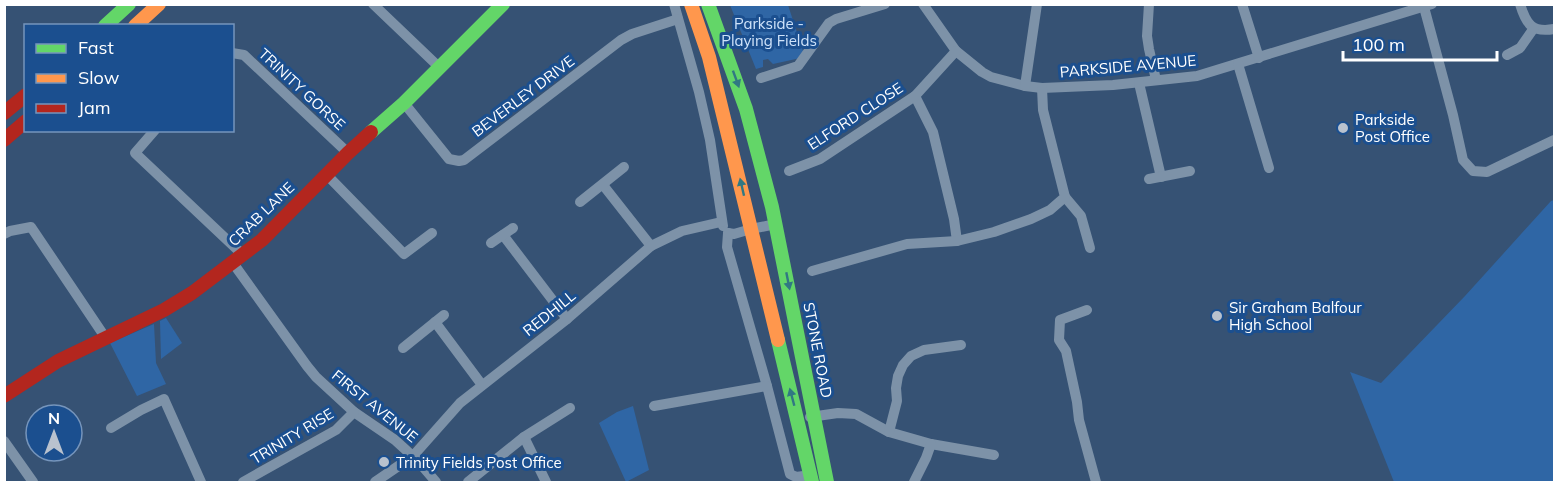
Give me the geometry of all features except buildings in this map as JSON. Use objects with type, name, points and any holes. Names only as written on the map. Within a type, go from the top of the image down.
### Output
[{"type":"main road","points":[[107,24],[129,4]]},
{"type":"main road","points":[[137,24],[159,4]]},
{"type":"main road","name":"CRAB LANE","points":[[4,396],[58,361],[164,310],[192,293],[238,259],[262,240],[326,174],[440,68],[503,4]]},
{"type":"main road","points":[[691,4],[709,57],[812,479]]},
{"type":"main road","name":"STONE ROAD","points":[[708,4],[747,109],[776,224],[827,483]]},
{"type":"main road","points":[[4,113],[24,97]]},
{"type":"main road","points":[[4,140],[24,123]]},
{"type":"street","points":[[373,4],[440,68]]},
{"type":"street","points":[[674,4],[710,140],[723,229],[734,234],[776,224]]},
{"type":"street","points":[[761,78],[798,66],[829,23],[885,4]]},
{"type":"street","name":"PARKSIDE AVENUE","points":[[923,4],[956,51],[982,72],[991,77],[1042,88],[1138,83],[1197,76],[1428,6]]},
{"type":"street","points":[[1025,86],[1037,4]]},
{"type":"street","points":[[1149,4],[1147,36],[1156,80]]},
{"type":"street","points":[[1242,4],[1259,58]]},
{"type":"street","points":[[1520,4],[1528,24],[1534,28],[1554,29]]},
{"type":"street","points":[[1428,6],[1463,160],[1473,171],[1487,172],[1554,140]]},
{"type":"street","name":"BEVERLEY DRIVE","points":[[404,102],[449,159],[464,160],[621,40],[632,34],[678,19]]},
{"type":"street","points":[[1507,55],[1520,48],[1534,28]]},
{"type":"street","name":"ELFORD CLOSE","points":[[789,171],[820,159],[915,96],[956,51]]},
{"type":"street","name":"TRINITY GORSE","points":[[234,53],[244,55],[348,153]]},
{"type":"street","points":[[1238,64],[1269,168]]},
{"type":"street","points":[[1138,83],[1161,177]]},
{"type":"street","points":[[1042,88],[1043,110],[1065,197],[1081,216],[1090,248]]},
{"type":"street","points":[[915,96],[933,132],[954,219],[957,241]]},
{"type":"street","points":[[153,132],[135,153],[238,259]]},
{"type":"street","points":[[580,202],[624,168]]},
{"type":"street","points":[[1149,179],[1190,171]]},
{"type":"street","points":[[326,174],[404,254],[432,233]]},
{"type":"street","points":[[603,184],[651,246]]},
{"type":"street","points":[[812,271],[907,244],[957,241],[994,232],[1050,210],[1065,197]]},
{"type":"street","name":"REDHILL","points":[[375,483],[412,456],[460,403],[567,319],[651,246],[682,231],[721,222]]},
{"type":"street","points":[[4,234],[31,228],[105,338]]},
{"type":"street","points":[[491,243],[513,228]]},
{"type":"street","points":[[728,233],[727,247],[790,474],[812,479]]},
{"type":"street","points":[[503,235],[567,319]]},
{"type":"street","name":"FIRST AVENUE","points":[[238,259],[316,377],[354,412],[395,440],[418,461],[436,483]]},
{"type":"street","points":[[1087,310],[1060,320],[1059,340],[1066,351],[1079,420],[1096,483]]},
{"type":"street","points":[[403,348],[440,318],[482,385]]},
{"type":"street","points":[[890,432],[897,401],[898,376],[905,363],[911,356],[924,350],[961,345]]},
{"type":"street","points":[[654,406],[767,386]]},
{"type":"street","points":[[111,428],[165,399],[201,483]]},
{"type":"street","points":[[468,483],[524,437],[570,408]]},
{"type":"street","name":"TRINITY RISE","points":[[243,483],[336,430],[354,412]]},
{"type":"street","points":[[798,420],[838,413],[856,414],[890,432],[931,444],[994,455]]},
{"type":"street","points":[[524,437],[546,483]]},
{"type":"street","points":[[4,441],[33,483]]},
{"type":"street","points":[[914,483],[931,444]]},
{"type":"green space","name":"Parkside - Playing Fields","points":[[730,5],[788,5],[805,57],[773,64],[768,59],[763,60],[763,67],[756,69]]},
{"type":"green space","points":[[1554,200],[1554,482],[1394,482],[1350,372],[1381,383]]},
{"type":"green space","points":[[166,318],[182,343],[161,359],[160,321]]},
{"type":"green space","points":[[154,324],[156,363],[166,384],[137,396],[110,343]]},
{"type":"green space","points":[[633,406],[649,470],[626,482],[599,423]]},
{"type":"traffic: fast","points":[[107,24],[129,4]]},
{"type":"traffic: fast","points":[[371,132],[404,103],[503,4]]},
{"type":"traffic: fast","points":[[708,4],[746,109],[772,207],[827,482]]},
{"type":"traffic: fast","points":[[778,340],[812,482]]},
{"type":"traffic: slow","points":[[137,24],[159,4]]},
{"type":"traffic: slow","points":[[691,4],[709,57],[778,340]]},
{"type":"traffic: jam","points":[[4,113],[24,97]]},
{"type":"traffic: jam","points":[[4,140],[24,123]]},
{"type":"traffic: jam","points":[[4,396],[58,361],[164,310],[192,293],[262,240],[371,132]]},
{"type":"place","name":"Parkside Post Office","points":[[1343,128]]},
{"type":"place","name":"Sir Graham Balfour High School","points":[[1217,316]]},
{"type":"place","name":"Trinity Fields Post Office","points":[[384,462]]}]
